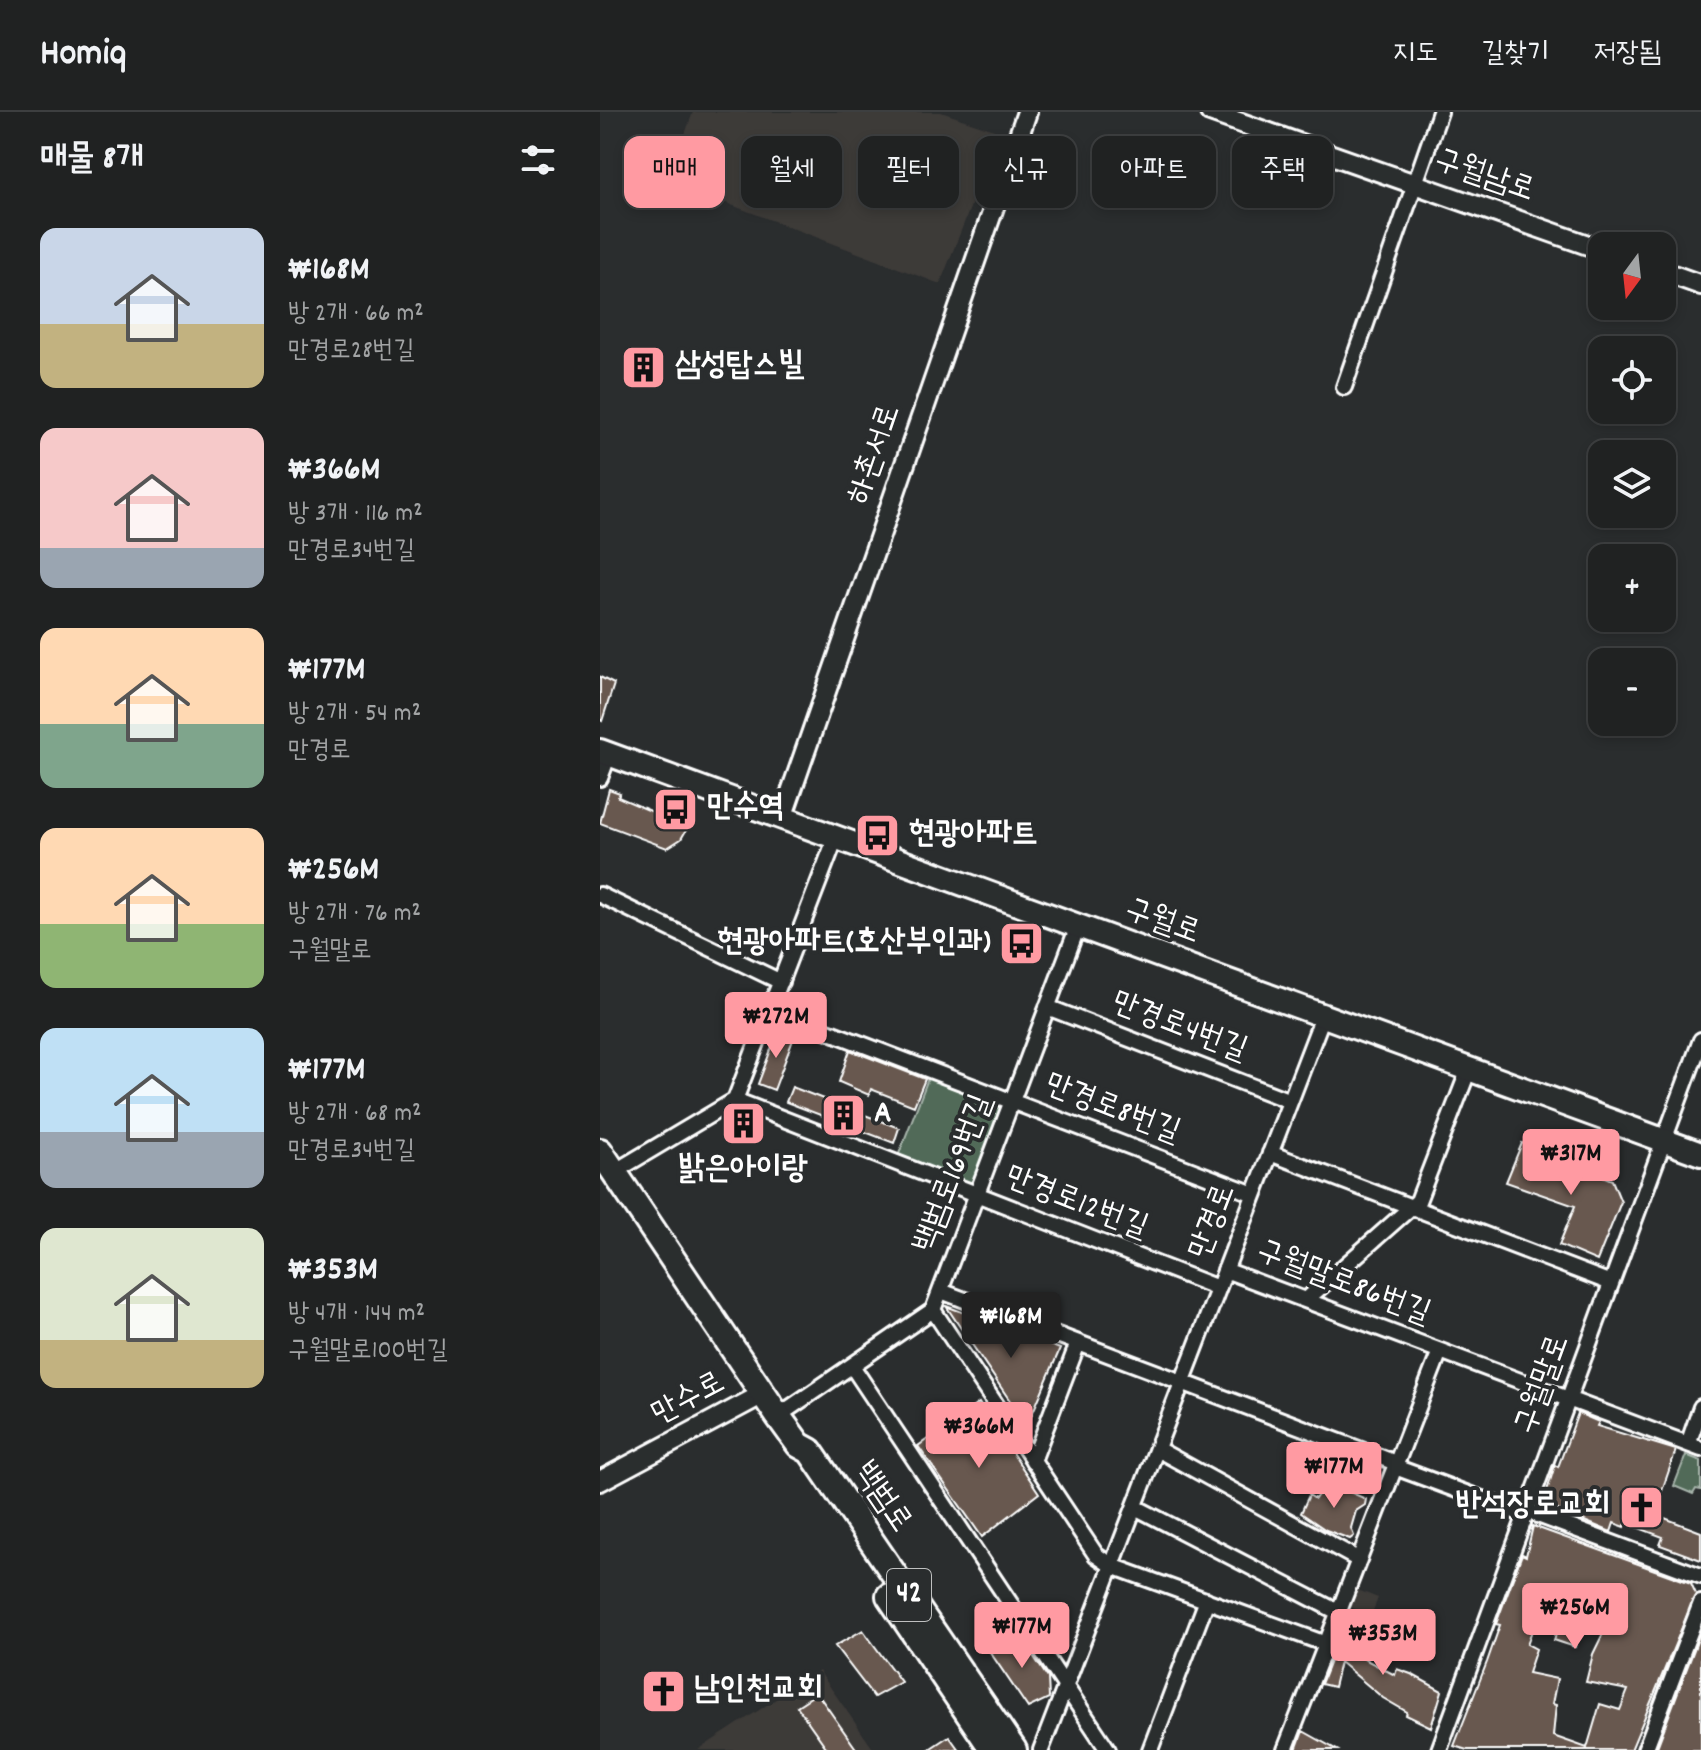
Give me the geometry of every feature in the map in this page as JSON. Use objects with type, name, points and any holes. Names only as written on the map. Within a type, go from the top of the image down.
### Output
[{"type":"main road","name":"구월로","points":[[605,753],[1701,1154]]},
{"type":"main road","name":"백범로","points":[[600,1151],[778,1416],[799,1445],[810,1451],[1014,1750]]},
{"type":"main road","name":"백범로","points":[[799,1445],[798,1458],[993,1750]]},
{"type":"street","name":"하촌서로","points":[[782,818],[1027,112]]},
{"type":"street","name":"구월남로","points":[[1210,112],[1588,245]]},
{"type":"street","points":[[1344,387],[1440,112]]},
{"type":"street","points":[[1676,276],[1701,285]]},
{"type":"street","points":[[600,778],[605,753]]},
{"type":"street","points":[[614,1172],[735,1100],[836,837]]},
{"type":"street","points":[[600,895],[781,982]]},
{"type":"street","name":"백범로169번길","points":[[933,1310],[1078,926]]},
{"type":"street","name":"만경로4번길","points":[[1047,1007],[1290,1101]]},
{"type":"street","name":"만경로8번길","points":[[770,1009],[1254,1194]]},
{"type":"street","name":"만경로","points":[[1041,1750],[1323,1016]]},
{"type":"street","name":"구월말로","points":[[1442,1749],[1701,1040]]},
{"type":"street","points":[[1306,1300],[1418,1201],[1469,1069]]},
{"type":"street","name":"만경로12번길","points":[[735,1100],[1218,1288]]},
{"type":"street","points":[[1270,1153],[1611,1283]]},
{"type":"street","name":"구월말로86번길","points":[[1225,1270],[1694,1446]]},
{"type":"street","points":[[941,1291],[1396,1465],[1701,1576]]},
{"type":"street","points":[[778,1416],[933,1310],[1096,1555],[1112,1566],[1328,1639]]},
{"type":"street","points":[[1033,1461],[1078,1343]]},
{"type":"street","name":"구월말로86번길","points":[[1285,1750],[1440,1351]]},
{"type":"street","points":[[852,1366],[1108,1750]]},
{"type":"street","name":"만수로","points":[[600,1481],[763,1394]]},
{"type":"street","points":[[1694,1446],[1701,1407]]},
{"type":"street","points":[[1157,1449],[1359,1560]]},
{"type":"street","points":[[1135,1507],[1338,1612]]},
{"type":"street","points":[[1150,1750],[1207,1600]]},
{"type":"street","points":[[1645,1750],[1701,1603]]},
{"type":"shaded area","points":[[693,112],[941,112],[1000,132],[998,136],[975,136],[975,195],[940,284],[725,203],[725,136],[684,136]]},
{"type":"shaded area","points":[[1355,1589],[1378,1598],[1371,1616],[1350,1607]]},
{"type":"shaded area","points":[[819,1671],[874,1750],[698,1750]]},
{"type":"green space","points":[[929,1076],[1005,1107],[971,1188],[897,1159]]},
{"type":"green space","points":[[1686,1455],[1701,1461],[1701,1490],[1696,1489],[1693,1494],[1674,1486]]},
{"type":"building","name":"삼성탑스빌","points":[[633,354],[661,365],[663,370],[659,382],[626,369]]},
{"type":"building","points":[[600,677],[614,684],[602,721],[600,720]]},
{"type":"building","points":[[609,789],[620,793],[618,797],[688,827],[681,839],[667,848],[600,823]]},
{"type":"building","points":[[778,1031],[794,1037],[774,1090],[758,1084]]},
{"type":"building","points":[[850,1050],[925,1079],[914,1106],[871,1089],[869,1095],[839,1082]]},
{"type":"building","name":"A","points":[[792,1087],[899,1128],[894,1143],[786,1102]]},
{"type":"building","name":"밝은아이랑","points":[[731,1114],[759,1120],[751,1141],[728,1132]]},
{"type":"building","points":[[1522,1143],[1612,1180],[1621,1202],[1597,1261],[1559,1245],[1575,1206],[1506,1182]]},
{"type":"building","points":[[946,1306],[1060,1349],[1027,1426]]},
{"type":"building","points":[[979,1403],[1039,1493],[982,1537],[918,1446]]},
{"type":"building","points":[[1578,1413],[1599,1422],[1597,1426],[1676,1450],[1654,1514],[1701,1532],[1701,1560],[1660,1545],[1663,1537],[1626,1523],[1625,1527],[1614,1523],[1611,1532],[1543,1504],[1555,1465],[1558,1467]]},
{"type":"building","points":[[1336,1486],[1366,1499],[1365,1505],[1356,1511],[1351,1528],[1354,1536],[1350,1539],[1326,1530],[1301,1513],[1309,1495],[1315,1499],[1320,1492]]},
{"type":"building","points":[[1533,1526],[1691,1583],[1696,1594],[1631,1750],[1467,1750],[1454,1746],[1487,1662],[1500,1625],[1496,1624],[1522,1554],[1526,1556]],"holes":[[[1545,1596],[1565,1605],[1554,1640],[1575,1647],[1590,1604],[1612,1615],[1593,1654],[1586,1682],[1628,1690],[1620,1710],[1600,1704],[1587,1748],[1553,1736],[1556,1705],[1552,1704],[1557,1679],[1528,1673],[1536,1649],[1527,1644]]]},
{"type":"building","points":[[1348,1616],[1366,1624],[1359,1654],[1395,1675],[1397,1669],[1442,1691],[1431,1727],[1406,1715],[1407,1712],[1383,1698],[1340,1662],[1334,1687],[1321,1684]]},
{"type":"building","points":[[863,1630],[901,1682],[874,1697],[835,1646]]},
{"type":"building","points":[[1701,1631],[1701,1750],[1656,1750]]},
{"type":"building","points":[[1017,1632],[1048,1678],[1049,1698],[1028,1708],[988,1649]]},
{"type":"building","points":[[817,1693],[857,1750],[828,1750],[797,1706]]},
{"type":"building","points":[[1303,1731],[1337,1750],[1296,1750]]},
{"type":"building","points":[[949,1736],[959,1750],[928,1750]]},
{"type":"place","name":"삼성탑스빌","points":[[644,367]]},
{"type":"place","name":"만수역","points":[[676,809]]},
{"type":"place","name":"현광아파트","points":[[878,836]]},
{"type":"place","name":"현광아파트(호산부인과)","points":[[1022,944]]},
{"type":"place","name":"A","points":[[843,1115]]},
{"type":"place","name":"밝은아이랑","points":[[743,1124]]},
{"type":"place","name":"반석장로교회","points":[[1641,1507]]},
{"type":"place","name":"남인천교회","points":[[663,1691]]}]
